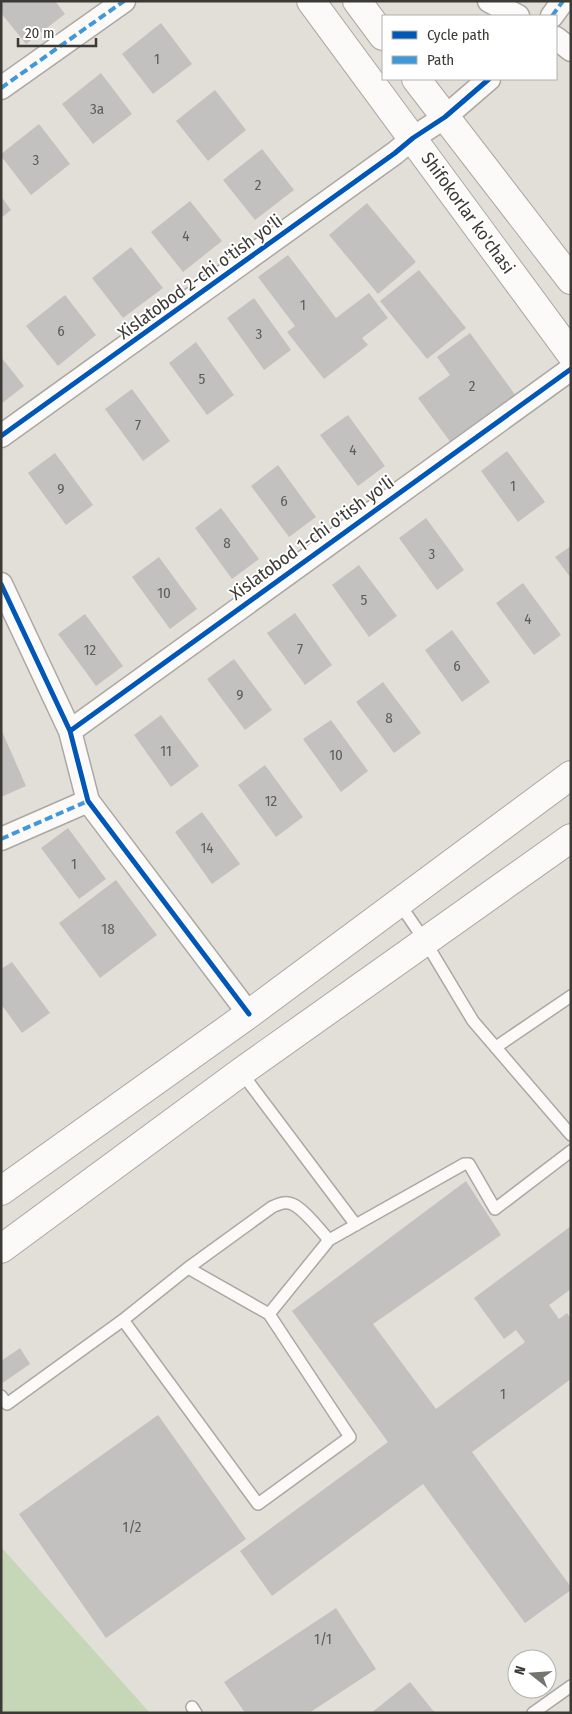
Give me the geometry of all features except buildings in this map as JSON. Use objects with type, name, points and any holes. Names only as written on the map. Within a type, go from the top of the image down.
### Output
[{"type":"main road","name":"Shifokorlar ko'chasi","points":[[311,1],[571,354]]},
{"type":"main road","points":[[357,1],[382,35]]},
{"type":"main road","points":[[417,80],[571,280]]},
{"type":"main road","points":[[1,1191],[249,1014],[571,775]]},
{"type":"main road","points":[[1,1249],[241,1072],[571,838]]},
{"type":"street","points":[[1,88],[124,1]]},
{"type":"street","points":[[489,1],[516,15]]},
{"type":"street","points":[[553,15],[563,1]]},
{"type":"street","points":[[557,39],[571,50]]},
{"type":"street","name":"Xislatobod 2-chi o'tish yo'li","points":[[1,436],[395,153],[413,138],[445,117],[488,80]]},
{"type":"street","name":"Xislatobod 1-chi o'tish yo'li","points":[[70,731],[571,369]]},
{"type":"street","points":[[1,584],[70,731],[88,801],[249,1014]]},
{"type":"street","points":[[1,839],[88,801]]},
{"type":"lane","points":[[399,903],[425,940],[473,1022],[571,1135]]},
{"type":"lane","points":[[496,1047],[571,996]]},
{"type":"lane","points":[[241,1072],[356,1225]]},
{"type":"lane","points":[[269,1314],[329,1240],[464,1164],[469,1164],[495,1209],[571,1151]]},
{"type":"lane","points":[[1,1396],[7,1404],[123,1320],[188,1268],[272,1207],[282,1203],[292,1204],[303,1212],[329,1240]]},
{"type":"lane","points":[[123,1320],[258,1504],[350,1436],[269,1314],[188,1268]]},
{"type":"lane","points":[[533,1713],[571,1686]]},
{"type":"green space","points":[[1,1547],[150,1713],[1,1713]]},
{"type":"marked path","points":[[1,88],[124,1]]},
{"type":"marked path","points":[[553,15],[563,1]]},
{"type":"marked path","points":[[1,839],[88,801]]},
{"type":"cycle path","points":[[1,436],[395,153],[413,138],[445,117],[488,80]]},
{"type":"cycle path","points":[[70,731],[571,369]]},
{"type":"cycle path","points":[[1,584],[70,731],[88,801],[249,1014]]}]
